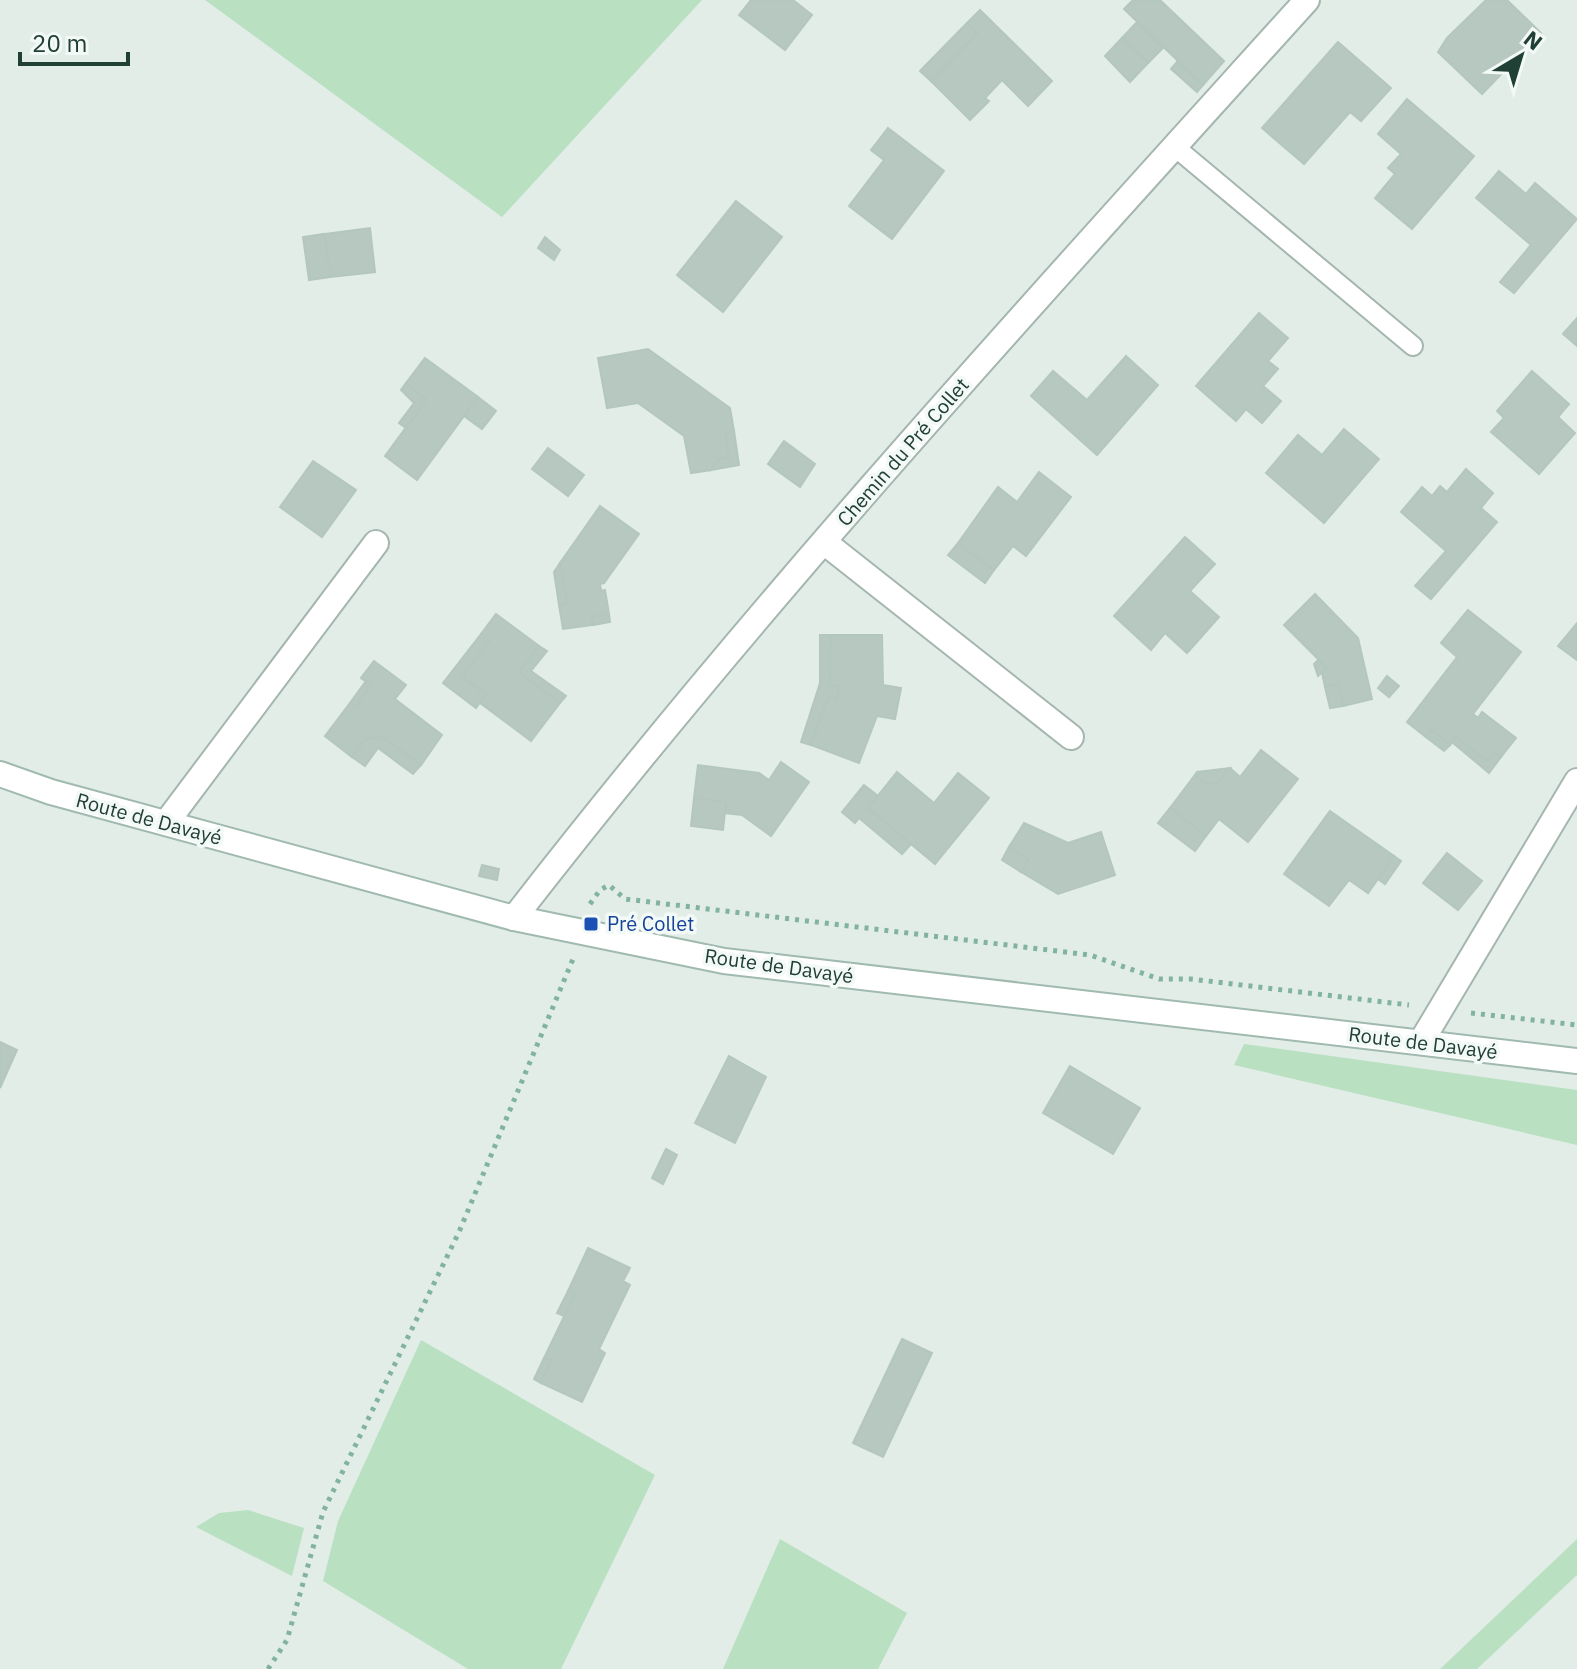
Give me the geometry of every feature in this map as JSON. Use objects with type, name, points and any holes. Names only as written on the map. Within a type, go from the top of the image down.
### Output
[{"type":"street","name":"Chemin du Pré Collet","points":[[514,918],[589,821],[824,542],[1307,0]]},
{"type":"street","points":[[824,542],[1071,737]]},
{"type":"street","points":[[166,823],[376,543]]},
{"type":"street","name":"Route de Davayé","points":[[0,774],[51,792],[514,918],[724,961],[1577,1061]]},
{"type":"street","points":[[1421,1042],[1577,781]]},
{"type":"lane","points":[[1175,147],[1413,346]]},
{"type":"path","points":[[588,907],[600,890],[609,885],[625,899],[1090,955],[1159,979],[1206,981],[1577,1025]]},
{"type":"path","points":[[268,1669],[287,1640],[323,1512],[459,1232],[584,933]]},
{"type":"green space","points":[[205,0],[702,0],[502,217]]},
{"type":"green space","points":[[1244,1044],[1577,1090],[1577,1145],[1234,1065]]},
{"type":"green space","points":[[421,1340],[655,1475],[561,1669],[468,1669],[323,1581],[338,1521]]},
{"type":"green space","points":[[248,1510],[304,1528],[292,1576],[196,1527],[219,1513]]},
{"type":"green space","points":[[780,1539],[907,1613],[878,1669],[723,1669]]},
{"type":"green space","points":[[1577,1539],[1577,1575],[1477,1669],[1440,1669]]},
{"type":"building","points":[[751,0],[793,0],[812,15],[785,50],[739,15]]},
{"type":"building","points":[[1133,0],[1160,0],[1224,61],[1203,85],[1124,9]]},
{"type":"building","points":[[1486,0],[1507,0],[1541,33],[1482,94],[1438,52],[1447,38]]},
{"type":"building","points":[[980,10],[1052,81],[1028,106],[1002,80],[985,98],[989,101],[970,120],[931,81],[977,34],[967,23]]},
{"type":"building","points":[[1137,22],[1163,48],[1148,63],[1122,38]]},
{"type":"building","points":[[967,23],[977,34],[931,81],[920,71]]},
{"type":"building","points":[[1122,38],[1148,63],[1130,82],[1105,56]]},
{"type":"building","points":[[1338,42],[1391,88],[1361,121],[1350,112],[1304,164],[1262,128]]},
{"type":"building","points":[[1177,62],[1203,85],[1197,92],[1171,69]]},
{"type":"building","points":[[1407,99],[1474,156],[1412,229],[1375,198],[1395,174],[1388,168],[1401,154],[1378,134]]},
{"type":"building","points":[[888,128],[944,171],[892,239],[849,206],[884,160],[871,150]]},
{"type":"building","points":[[1499,171],[1526,194],[1535,183],[1577,219],[1514,293],[1500,282],[1531,245],[1476,198]]},
{"type":"building","points":[[736,201],[782,237],[723,312],[677,275]]},
{"type":"building","points":[[370,228],[375,272],[331,277],[324,234]]},
{"type":"building","points":[[324,234],[331,277],[309,280],[303,237]]},
{"type":"building","points":[[545,237],[560,250],[554,260],[538,248]]},
{"type":"building","points":[[1259,313],[1288,338],[1268,361],[1278,369],[1263,386],[1281,401],[1262,423],[1246,409],[1236,421],[1196,386]]},
{"type":"building","points":[[1577,318],[1577,346],[1563,334]]},
{"type":"building","points":[[648,349],[730,408],[734,431],[725,433],[729,458],[718,460],[711,470],[691,473],[684,436],[638,403],[607,408],[598,358]]},
{"type":"building","points":[[1126,356],[1158,385],[1097,455],[1031,396],[1053,371],[1087,400]]},
{"type":"building","points":[[425,358],[478,397],[417,480],[385,456],[426,400],[406,383]]},
{"type":"building","points":[[1532,371],[1569,404],[1558,417],[1575,433],[1539,474],[1491,432],[1504,418],[1497,411]]},
{"type":"building","points":[[406,383],[426,400],[406,428],[399,423],[414,403],[401,390]]},
{"type":"building","points":[[478,397],[496,411],[482,429],[464,416]]},
{"type":"building","points":[[1344,429],[1379,459],[1324,523],[1266,473],[1298,435],[1322,455]]},
{"type":"building","points":[[734,431],[739,465],[711,470],[718,460],[729,458],[725,433]]},
{"type":"building","points":[[784,441],[815,464],[800,487],[768,464]]},
{"type":"building","points":[[548,448],[584,475],[568,496],[532,469]]},
{"type":"building","points":[[313,461],[356,490],[322,537],[280,507]]},
{"type":"building","points":[[1466,469],[1493,493],[1481,508],[1497,522],[1431,599],[1415,586],[1446,551],[1401,512],[1422,487],[1432,496],[1440,486],[1447,492]]},
{"type":"building","points":[[1039,472],[1071,497],[1026,556],[1013,546],[994,570],[958,543],[998,487],[1017,502]]},
{"type":"building","points":[[600,506],[639,534],[604,583],[600,584],[601,591],[605,590],[609,614],[591,617],[593,625],[563,629],[559,605],[567,604],[560,563]]},
{"type":"building","points":[[1185,537],[1215,564],[1190,591],[1219,617],[1187,653],[1165,633],[1151,650],[1114,616]]},
{"type":"building","points":[[958,543],[994,570],[985,583],[948,555]]},
{"type":"building","points":[[560,563],[567,604],[559,605],[554,572]]},
{"type":"building","points":[[1315,594],[1358,638],[1372,699],[1343,706],[1338,684],[1325,687],[1322,673],[1327,668],[1284,625]]},
{"type":"building","points":[[1468,610],[1521,652],[1473,714],[1478,718],[1482,712],[1516,738],[1501,757],[1494,752],[1487,761],[1456,737],[1450,745],[1432,730],[1426,737],[1407,722],[1457,657],[1441,643]]},
{"type":"building","points":[[496,614],[539,646],[519,672],[560,703],[531,741],[480,703],[486,694],[462,677],[490,640],[481,634]]},
{"type":"building","points":[[609,614],[610,622],[593,625],[591,617]]},
{"type":"building","points":[[1577,623],[1577,660],[1558,646]]},
{"type":"building","points":[[481,634],[490,640],[462,677],[486,694],[476,708],[443,683]]},
{"type":"building","points":[[820,635],[831,635],[830,685],[839,686],[836,700],[828,698],[811,745],[801,742],[820,683]]},
{"type":"building","points":[[831,635],[882,635],[883,685],[901,688],[895,719],[877,716],[859,763],[811,745],[828,698],[836,700],[839,686],[830,685]]},
{"type":"building","points":[[539,646],[547,651],[531,671],[566,696],[560,703],[519,672]]},
{"type":"building","points":[[1318,660],[1327,668],[1318,676],[1314,664]]},
{"type":"building","points":[[374,661],[406,685],[395,699],[442,735],[421,765],[382,737],[366,739],[352,757],[325,736],[350,703],[356,706],[371,685],[361,678]]},
{"type":"building","points":[[1387,676],[1399,686],[1389,697],[1378,688]]},
{"type":"building","points":[[366,681],[371,685],[356,706],[350,703]]},
{"type":"building","points":[[1338,684],[1343,706],[1330,708],[1325,687]]},
{"type":"building","points":[[1432,730],[1450,745],[1444,751],[1426,737]]},
{"type":"building","points":[[382,737],[421,765],[413,774],[378,748],[365,766],[352,757],[366,739]]},
{"type":"building","points":[[1456,737],[1487,761],[1494,752],[1501,757],[1489,773],[1452,742]]},
{"type":"building","points":[[1261,750],[1298,779],[1248,842],[1219,819],[1206,836],[1170,808],[1195,775],[1206,784],[1218,783],[1230,768],[1240,777]]},
{"type":"building","points":[[781,762],[809,782],[771,836],[742,815],[725,813],[726,802],[694,798],[698,765],[759,773],[769,780]]},
{"type":"building","points":[[1230,768],[1218,783],[1206,784],[1195,775],[1197,772]]},
{"type":"building","points":[[897,772],[934,803],[958,773],[989,798],[935,864],[868,808]]},
{"type":"building","points":[[864,785],[878,796],[868,808],[911,844],[902,854],[859,818],[855,823],[842,812]]},
{"type":"building","points":[[694,798],[726,802],[723,830],[691,826]]},
{"type":"building","points":[[1170,808],[1206,836],[1195,851],[1158,823]]},
{"type":"building","points":[[1330,811],[1394,856],[1368,893],[1349,880],[1329,906],[1284,874]]},
{"type":"building","points":[[1024,823],[1068,843],[1101,832],[1115,875],[1058,894],[1021,872],[1028,859],[1009,847]]},
{"type":"building","points":[[1009,847],[1028,859],[1021,872],[1002,860]]},
{"type":"building","points":[[1447,853],[1482,881],[1458,910],[1423,883]]},
{"type":"building","points":[[1394,856],[1401,861],[1385,884],[1378,879]]},
{"type":"building","points":[[482,865],[499,869],[497,880],[479,876]]},
{"type":"building","points":[[0,1042],[17,1050],[0,1088]]},
{"type":"building","points":[[729,1056],[766,1077],[735,1143],[695,1123]]},
{"type":"building","points":[[1070,1066],[1140,1108],[1113,1154],[1043,1113]]},
{"type":"building","points":[[666,1149],[677,1155],[663,1184],[652,1178]]},
{"type":"building","points":[[588,1248],[630,1268],[623,1281],[630,1285],[599,1349],[605,1353],[582,1402],[541,1383],[551,1360],[544,1358],[575,1294],[568,1291]]},
{"type":"building","points":[[568,1291],[575,1294],[564,1316],[557,1313]]},
{"type":"building","points":[[902,1339],[932,1353],[883,1457],[853,1443]]},
{"type":"building","points":[[544,1358],[551,1360],[541,1383],[534,1379]]},
{"type":"place","name":"Pré Collet","points":[[591,924]]}]
